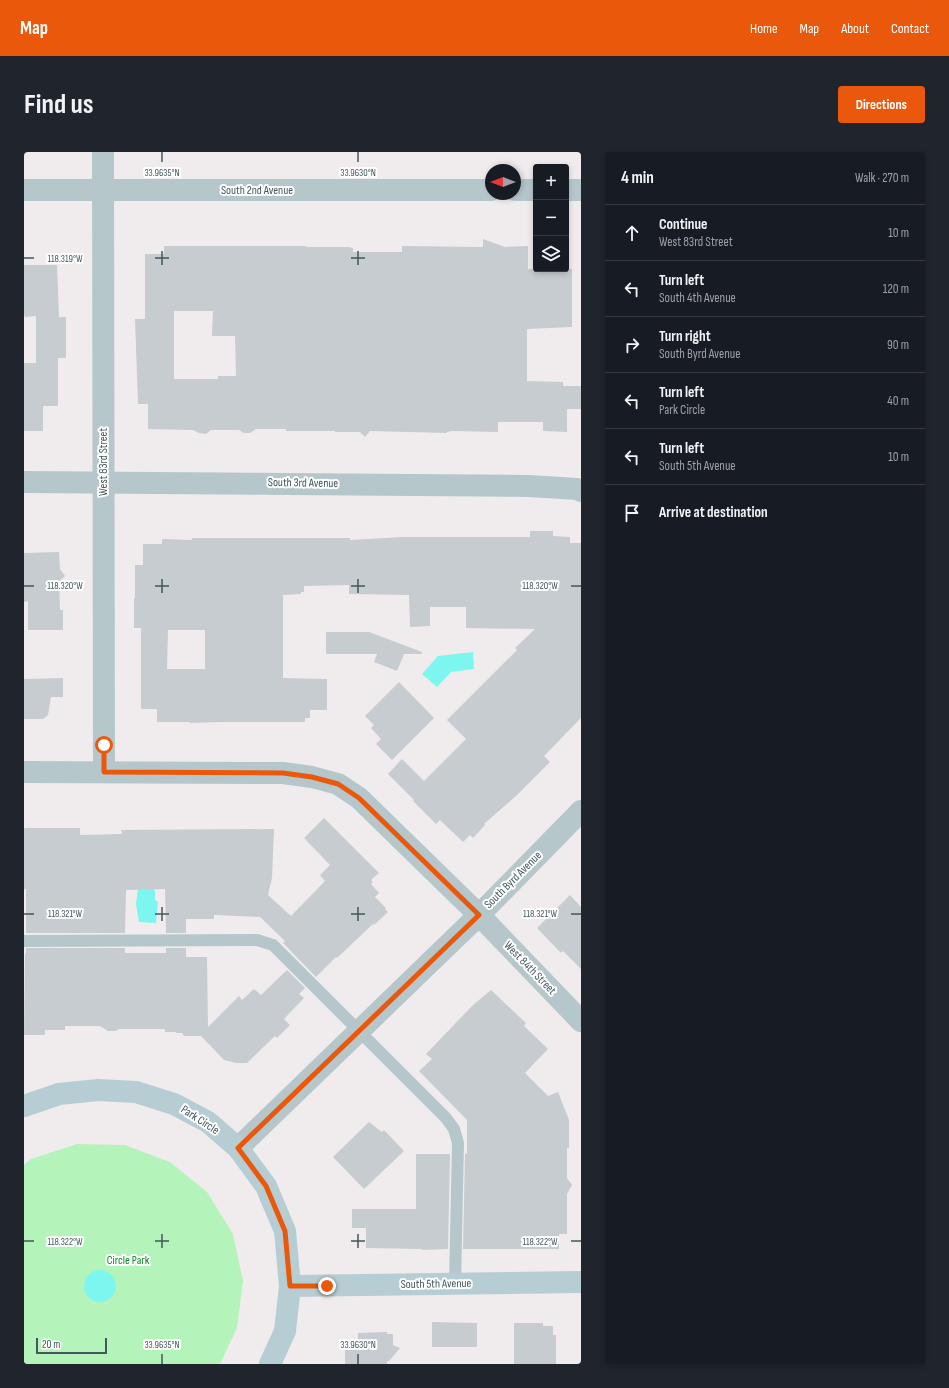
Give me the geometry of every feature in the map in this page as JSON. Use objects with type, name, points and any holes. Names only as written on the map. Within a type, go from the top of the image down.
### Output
[{"type":"street","name":"West 83rd Street","points":[[104,152],[104,772]]},
{"type":"street","name":"South 2nd Avenue","points":[[24,190],[485,190]]},
{"type":"street","points":[[521,190],[533,190]]},
{"type":"street","points":[[569,190],[581,190]]},
{"type":"street","name":"South 3rd Avenue","points":[[24,482],[529,486],[577,489],[581,491]]},
{"type":"street","name":"West 84th Street","points":[[24,772],[283,773],[312,777],[338,784],[359,798],[479,915],[581,1021]]},
{"type":"street","name":"South Byrd Avenue","points":[[238,1148],[479,915],[581,812]]},
{"type":"street","name":"Park Circle","points":[[24,1106],[59,1094],[98,1090],[136,1092],[174,1104],[208,1122],[238,1148],[266,1186],[285,1231],[290,1286],[284,1331],[270,1364]]},
{"type":"street","name":"South 5th Avenue","points":[[290,1286],[581,1282]]},
{"type":"lane","points":[[24,941],[257,940],[273,945],[446,1118],[454,1128],[458,1143],[455,1284]]},
{"type":"green space","name":"Circle Park","points":[[77,1144],[125,1145],[170,1162],[207,1192],[233,1234],[243,1281],[237,1328],[220,1364],[24,1364],[24,1165],[31,1159]]},
{"type":"water","points":[[473,652],[474,669],[451,672],[437,687],[422,674],[438,656]]},
{"type":"water","points":[[149,883],[155,891],[155,900],[158,902],[156,923],[139,922],[136,904],[138,889]]},
{"type":"water","points":[[100,1270],[106,1271],[113,1277],[116,1286],[115,1292],[109,1299],[100,1302],[94,1301],[87,1295],[84,1286],[85,1280],[91,1273]]},
{"type":"building","points":[[483,239],[505,247],[528,246],[528,269],[533,269],[533,272],[569,272],[569,269],[572,269],[572,327],[527,329],[527,381],[563,382],[563,386],[581,386],[581,409],[567,409],[567,432],[543,431],[543,422],[498,422],[498,432],[452,431],[447,433],[370,431],[365,437],[360,432],[286,431],[286,429],[256,429],[250,433],[244,433],[239,430],[211,430],[206,434],[193,430],[148,429],[148,404],[138,404],[135,319],[145,319],[145,254],[164,254],[164,246],[348,247],[353,248],[353,252],[402,252],[402,246],[483,247]],"holes":[[[174,311],[213,311],[212,336],[235,336],[236,376],[218,376],[218,379],[174,379]]]},
{"type":"building","points":[[24,265],[57,265],[59,317],[66,317],[66,358],[58,358],[58,406],[43,406],[43,431],[24,431],[24,363],[36,363],[36,316],[25,317],[24,314]]},
{"type":"building","points":[[530,531],[553,531],[553,536],[570,537],[570,543],[581,543],[581,718],[544,756],[550,762],[516,796],[484,824],[485,825],[473,838],[470,835],[463,842],[440,820],[436,824],[388,774],[402,759],[424,781],[466,739],[447,720],[517,650],[515,648],[535,629],[466,628],[466,607],[430,607],[430,626],[410,627],[409,595],[349,594],[349,585],[304,586],[304,592],[301,592],[301,594],[283,595],[283,678],[327,679],[327,710],[310,710],[310,718],[305,718],[305,722],[190,723],[157,722],[157,709],[141,709],[141,628],[134,628],[134,598],[135,565],[143,565],[143,544],[162,544],[162,539],[192,540],[192,538],[350,538],[350,540],[403,537],[530,537]],"holes":[[[168,630],[205,630],[205,669],[167,669]]]},
{"type":"building","points":[[59,552],[60,569],[65,576],[59,581],[60,610],[63,610],[63,630],[28,630],[28,601],[24,602],[24,553]]},
{"type":"building","points":[[326,632],[369,632],[422,652],[422,654],[404,654],[397,671],[374,662],[377,654],[326,654]]},
{"type":"building","points":[[63,678],[63,697],[51,697],[48,715],[43,719],[24,719],[24,679]]},
{"type":"building","points":[[399,682],[434,718],[392,760],[376,744],[381,739],[371,728],[374,725],[365,716]]},
{"type":"building","points":[[324,818],[379,873],[371,880],[373,882],[371,884],[379,893],[375,897],[388,912],[337,958],[336,957],[316,977],[283,943],[285,941],[260,917],[214,915],[214,919],[186,919],[186,933],[166,933],[165,889],[126,890],[125,933],[26,933],[26,889],[24,889],[25,828],[80,828],[80,835],[122,834],[121,830],[274,829],[272,878],[268,895],[291,916],[325,881],[320,875],[330,865],[304,838]]},
{"type":"building","points":[[570,895],[581,907],[581,969],[563,951],[561,953],[537,928]]},
{"type":"building","points":[[26,948],[125,948],[125,953],[166,953],[166,948],[186,948],[186,957],[207,957],[208,1027],[239,996],[242,1000],[254,989],[261,995],[287,970],[305,988],[299,994],[304,998],[284,1019],[290,1025],[277,1038],[275,1036],[247,1063],[236,1063],[224,1060],[201,1036],[184,1036],[182,1033],[165,1032],[165,1029],[119,1029],[116,1031],[108,1031],[100,1026],[65,1026],[65,1030],[45,1030],[45,1035],[24,1035]]},
{"type":"building","points":[[491,990],[526,1023],[524,1026],[548,1049],[525,1073],[548,1096],[558,1092],[569,1120],[567,1178],[572,1185],[567,1194],[567,1234],[559,1234],[559,1249],[463,1249],[467,1120],[419,1071],[432,1059],[426,1054],[473,1005]]},
{"type":"building","points":[[369,1122],[382,1132],[384,1130],[404,1151],[364,1189],[333,1157]]},
{"type":"building","points":[[416,1154],[450,1154],[448,1249],[422,1250],[366,1248],[366,1228],[352,1228],[352,1209],[416,1209]]},
{"type":"building","points":[[432,1322],[477,1323],[477,1347],[432,1347]]},
{"type":"building","points":[[514,1323],[543,1323],[543,1326],[553,1326],[553,1335],[556,1335],[556,1364],[514,1364]]},
{"type":"building","points":[[387,1332],[387,1334],[393,1334],[393,1345],[400,1348],[389,1361],[387,1361],[387,1364],[345,1364],[345,1343],[358,1341],[358,1333]]},
{"type":"route","points":[[104,745],[104,772],[283,773],[312,777],[338,784],[359,798],[479,915],[238,1148],[266,1186],[285,1231],[290,1286],[327,1286]]}]
